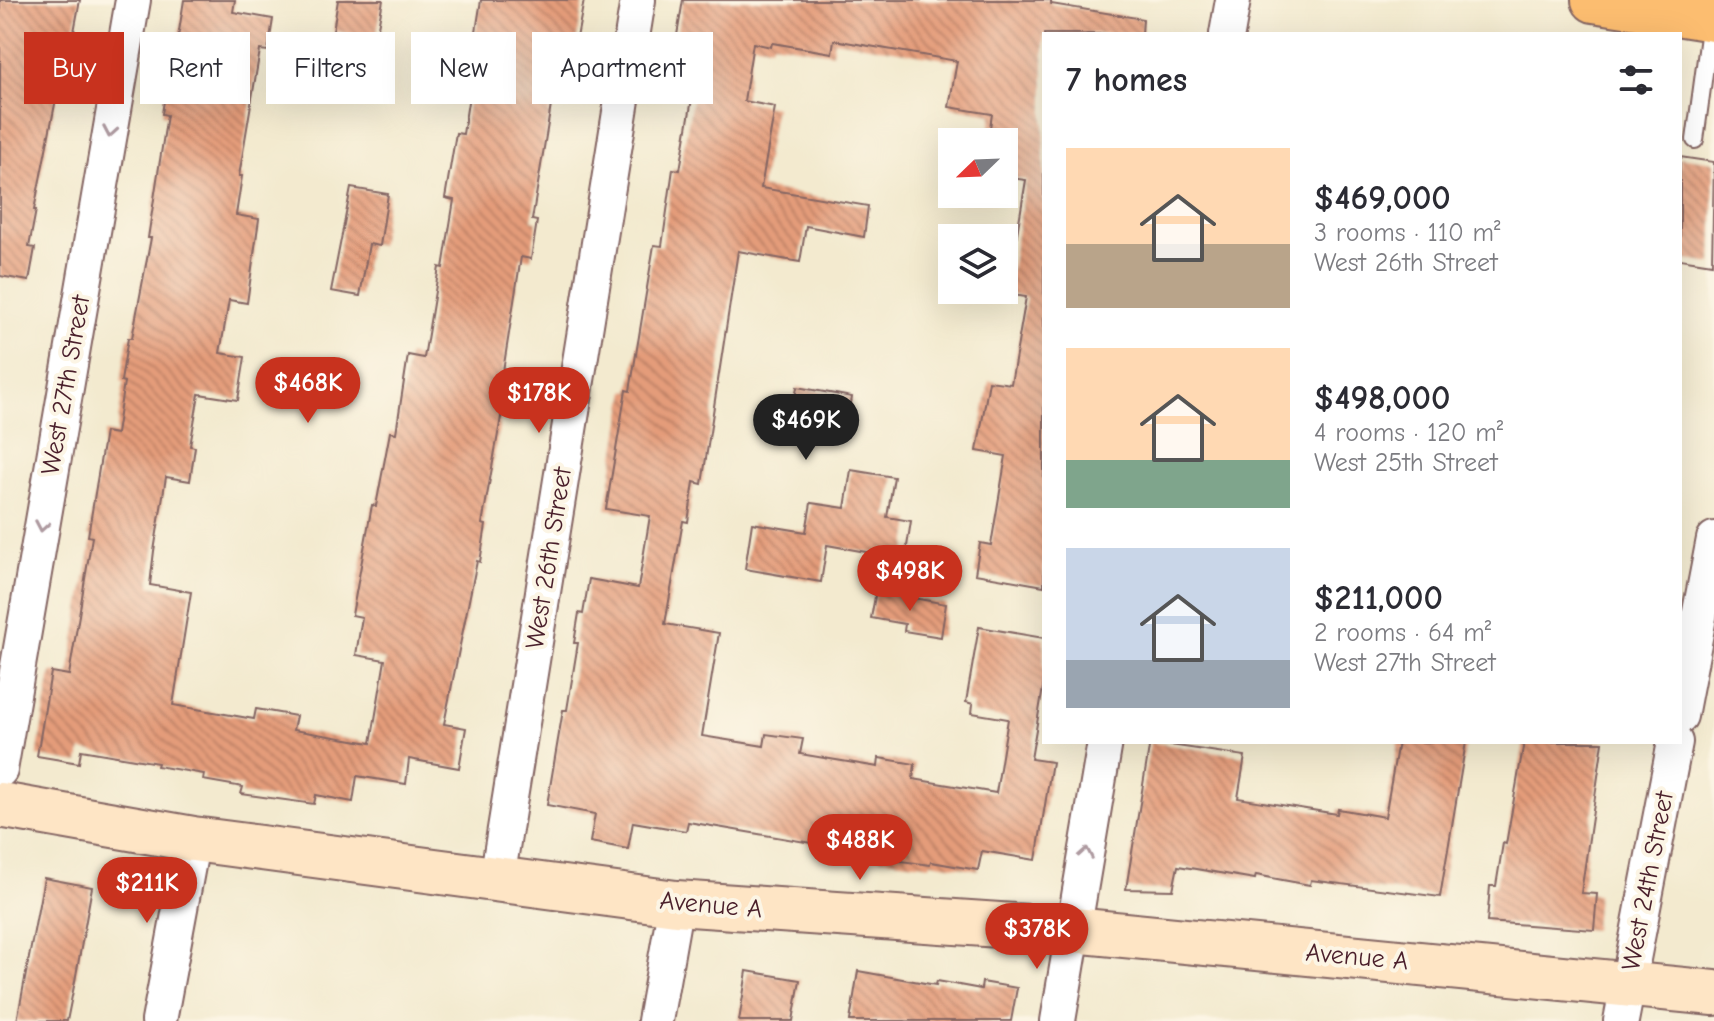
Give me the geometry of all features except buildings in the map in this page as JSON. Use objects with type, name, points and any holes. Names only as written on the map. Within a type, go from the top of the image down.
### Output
[{"type":"main road","points":[[1594,0],[1713,19]]},
{"type":"street","name":"West 27th Street","points":[[0,770],[133,0]]},
{"type":"street","name":"West 26th Street","points":[[497,879],[638,0]]},
{"type":"street","points":[[1227,32],[1233,0]]},
{"type":"street","points":[[1682,706],[1714,539]]},
{"type":"street","points":[[1058,1021],[1105,744]]},
{"type":"street","name":"West 24th Street","points":[[1624,1002],[1675,744]]},
{"type":"street","name":"Avenue A","points":[[0,805],[193,839],[676,903],[1073,930],[1624,1002],[1714,993]]},
{"type":"street","points":[[159,1021],[193,839]]},
{"type":"street","points":[[655,1021],[676,903]]},
{"type":"lane","points":[[1695,140],[1713,19]]}]
